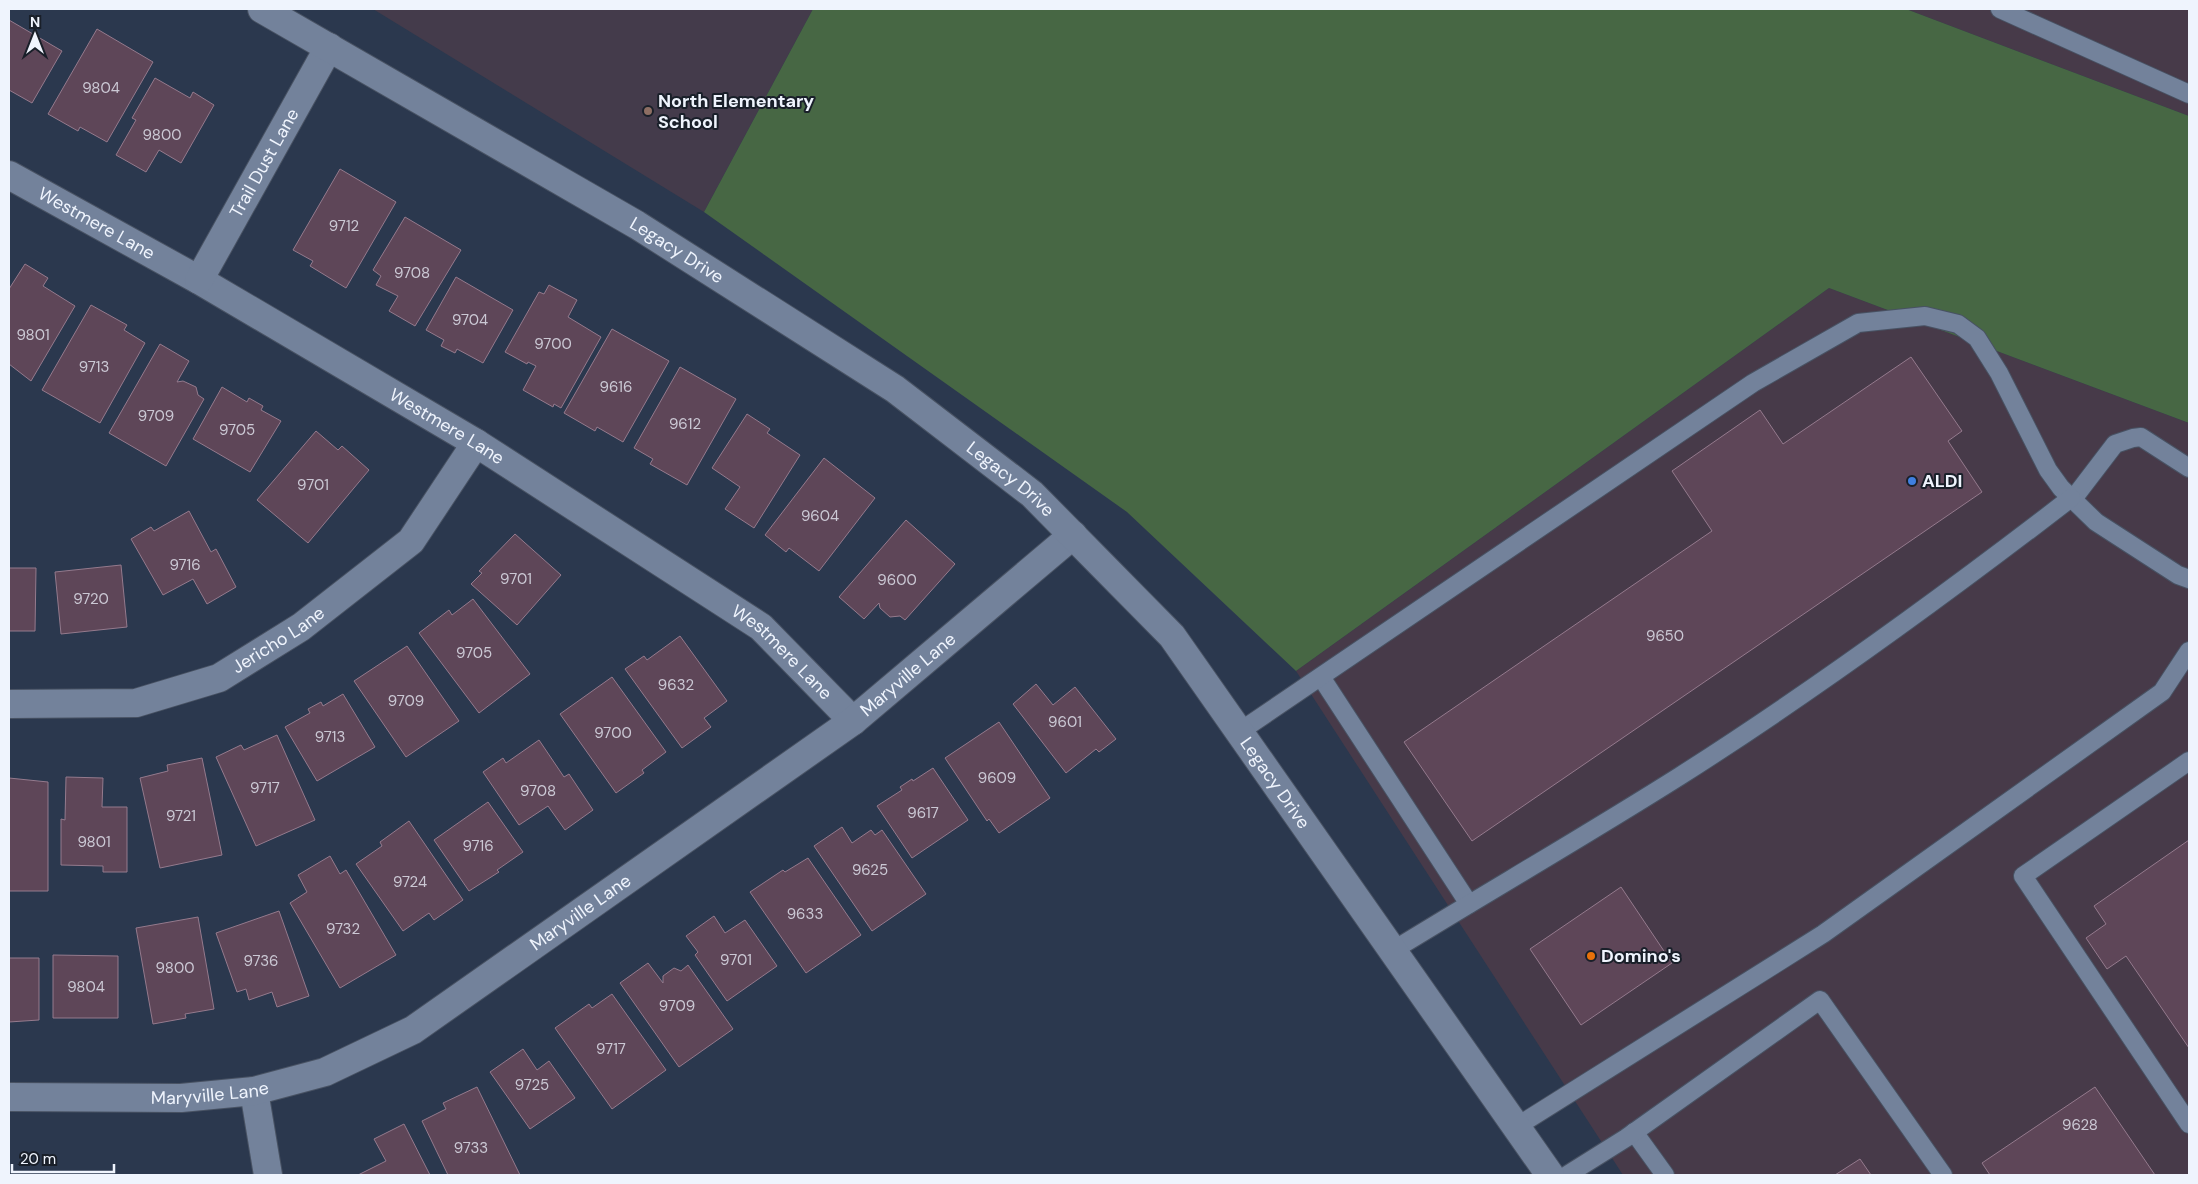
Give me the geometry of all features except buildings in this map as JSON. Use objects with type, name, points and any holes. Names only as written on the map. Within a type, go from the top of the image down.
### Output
[{"type":"street","name":"Legacy Drive","points":[[277,12],[329,47],[636,225],[895,389],[1032,494],[1172,636],[1550,1175]]},
{"type":"street","name":"Trail Dust Lane","points":[[199,280],[329,47]]},
{"type":"street","name":"Westmere Lane","points":[[9,175],[199,280],[476,443],[761,627],[854,721]]},
{"type":"street","name":"Jericho Lane","points":[[9,704],[136,703],[219,678],[301,627],[411,541],[476,443]]},
{"type":"street","name":"Maryville Lane","points":[[9,1097],[181,1098],[254,1092],[325,1072],[413,1030],[854,721],[1073,535]]},
{"type":"street","points":[[254,1092],[268,1175]]},
{"type":"lane","points":[[2000,9],[2189,94]]},
{"type":"lane","points":[[1239,732],[1753,384],[1858,323],[1888,318],[1925,316],[1958,324],[1977,338],[1999,373],[2048,470],[2061,488],[2096,522],[2178,575],[2189,579]]},
{"type":"lane","points":[[1392,951],[1681,775],[1860,654],[1981,567],[2072,498],[2115,444],[2140,437],[2189,468]]},
{"type":"lane","points":[[1516,1127],[1823,934],[2162,692],[2189,651]]},
{"type":"lane","points":[[1321,677],[1469,904]]},
{"type":"lane","points":[[2189,761],[2023,876],[2189,1124]]},
{"type":"lane","points":[[1567,1175],[1634,1132],[1820,1000],[1943,1175]]},
{"type":"lane","points":[[1634,1132],[1665,1175]]},
{"type":"shaded area","name":"North Elementary School","points":[[373,9],[813,9],[704,212]]},
{"type":"shaded area","points":[[1906,9],[2189,9],[2189,116]]},
{"type":"shaded area","points":[[1829,288],[2189,423],[2189,1175],[1623,1175],[1296,671]]},
{"type":"green space","points":[[813,9],[1906,9],[2189,116],[2189,423],[1829,288],[1296,671],[1127,512],[704,212]]},
{"type":"place","name":"North Elementary School","points":[[648,111]]},
{"type":"place","name":"ALDI","points":[[1912,481]]},
{"type":"place","name":"Domino's","points":[[1591,956]]}]
